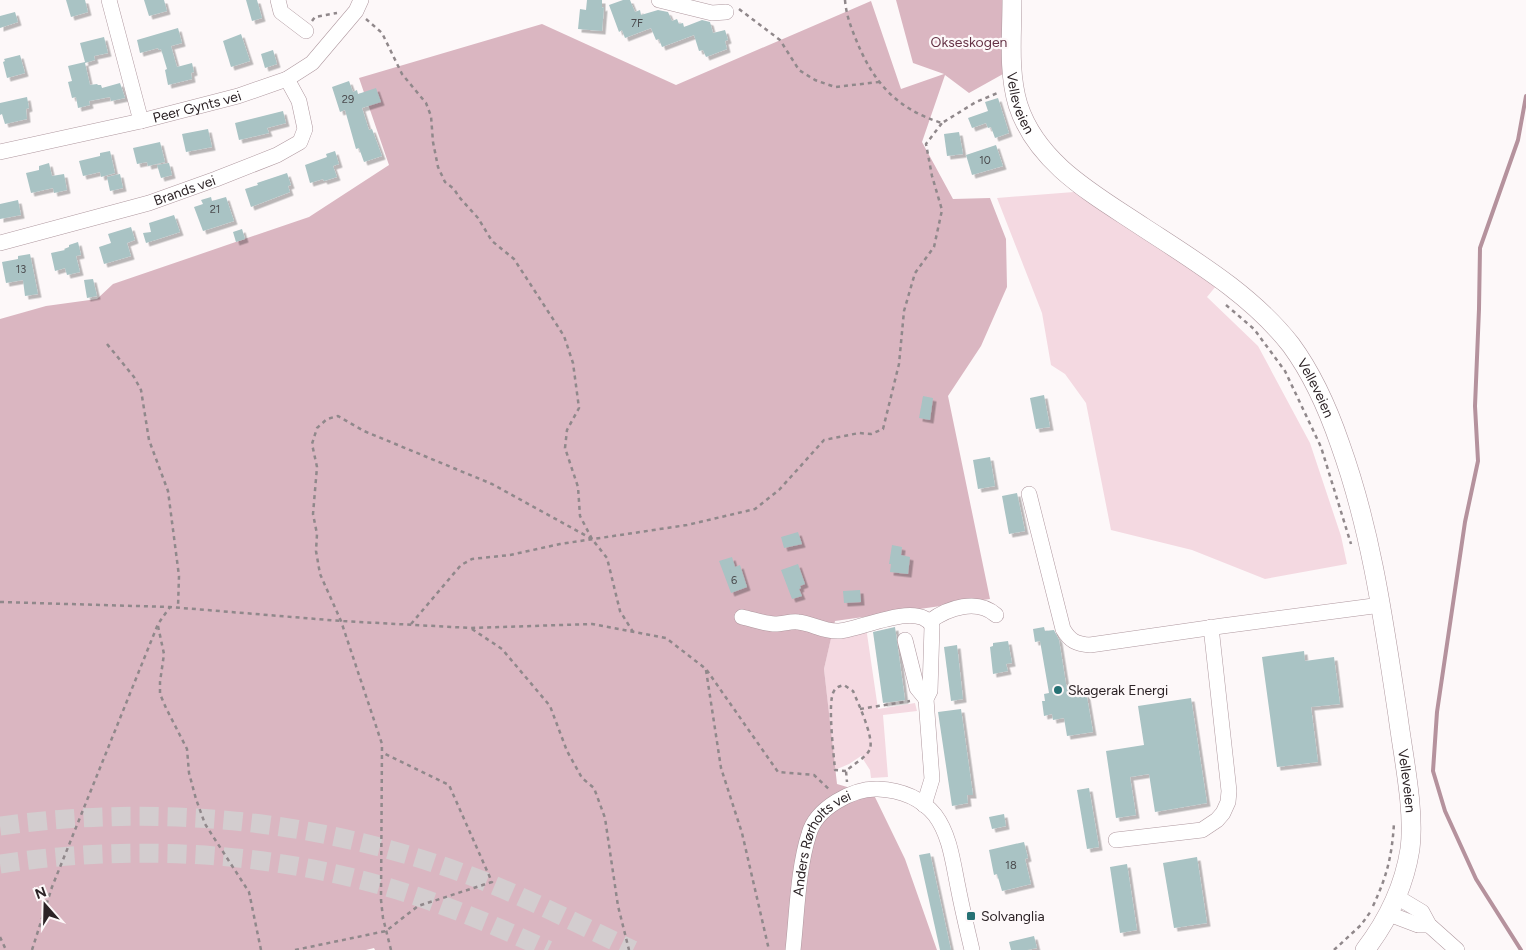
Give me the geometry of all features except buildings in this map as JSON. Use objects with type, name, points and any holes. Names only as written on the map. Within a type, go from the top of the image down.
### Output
[{"type":"main road","name":"Velleveien","points":[[1012,0],[1012,68],[1014,89],[1028,128],[1046,155],[1098,197],[1175,248],[1235,291],[1268,320],[1304,364],[1321,397],[1348,468],[1368,541],[1381,605],[1410,806],[1410,849],[1397,897],[1389,914],[1365,950]]},
{"type":"street","points":[[109,0],[141,121]]},
{"type":"street","points":[[278,0],[281,12],[306,31]]},
{"type":"street","points":[[659,0],[712,13],[726,12]]},
{"type":"street","name":"Peer Gynts vei","points":[[0,152],[141,121],[238,96],[287,80],[312,63],[358,5]]},
{"type":"street","name":"Brands vei","points":[[0,243],[150,203],[216,179],[284,151],[300,142],[305,129],[298,101],[287,80]]},
{"type":"street","points":[[1029,494],[1063,628],[1069,639],[1078,645],[1090,646],[1210,627],[1381,605]]},
{"type":"street","points":[[930,621],[939,615],[977,605],[986,607],[996,615]]},
{"type":"street","points":[[742,617],[774,624],[798,621],[820,629],[840,631],[898,617],[921,616],[930,621],[932,626],[930,691],[926,699],[932,779],[924,805]]},
{"type":"street","points":[[1116,840],[1202,830],[1218,820],[1224,813],[1229,791],[1210,627]]},
{"type":"street","points":[[905,640],[917,688],[926,699]]},
{"type":"street","name":"Anders Rørholts vei","points":[[793,950],[801,873],[809,832],[819,817],[839,799],[859,791],[873,789],[888,789],[914,798],[935,816],[947,839],[972,950]]},
{"type":"street","points":[[1397,897],[1422,912],[1430,925],[1457,950]]},
{"type":"street","points":[[1389,914],[1418,925],[1430,925]]},
{"type":"path","points":[[845,0],[848,18],[862,56],[879,82],[890,95],[914,112],[942,123]]},
{"type":"path","points":[[358,5],[382,33],[402,74],[426,103],[431,116],[433,142],[438,167],[445,182],[454,189],[459,198],[478,218],[492,241],[514,259],[564,336],[574,363],[579,408],[567,430],[565,448],[578,487],[580,516],[592,540],[606,558],[620,611],[633,632]]},
{"type":"path","points":[[726,12],[740,9],[780,40],[799,70],[815,80],[835,87],[879,82]]},
{"type":"path","points":[[411,624],[461,565],[472,560],[510,555],[560,544],[687,525],[755,509],[779,490],[824,440],[859,433],[871,434],[883,429],[899,364],[904,311],[915,274],[934,247],[942,210],[932,176],[926,144],[942,123],[988,96],[1004,90],[1014,89]]},
{"type":"path","points":[[107,344],[134,377],[141,390],[149,440],[168,491],[179,576],[178,607]]},
{"type":"path","points":[[391,950],[383,918],[382,900],[382,744],[341,621],[320,574],[316,551],[317,534],[313,514],[317,467],[312,444],[317,428],[327,419],[338,416],[364,432],[492,484],[592,540]]},
{"type":"path","points":[[0,602],[178,607],[341,621],[471,628],[592,624],[666,638],[706,669],[778,772],[814,775],[839,799]]},
{"type":"path","points":[[32,950],[52,887],[158,624],[170,607]]},
{"type":"path","points":[[158,624],[164,654],[160,694],[187,749],[191,782],[205,824],[249,892],[261,950]]},
{"type":"path","points":[[471,628],[502,649],[550,706],[567,751],[582,778],[594,788],[605,818],[618,906],[630,950]]},
{"type":"path","points":[[706,669],[721,768],[742,833],[769,950]]},
{"type":"path","points":[[844,686],[853,690],[868,732],[870,748],[846,771],[835,770],[831,712],[834,691],[838,687],[844,686]]},
{"type":"path","points":[[860,709],[926,699]]},
{"type":"path","points":[[295,950],[386,931],[418,906],[492,882],[449,785],[382,753]]},
{"type":"path","points":[[846,771],[848,786]]},
{"type":"path","points":[[0,937],[6,950]]},
{"type":"shaded area","points":[[1074,192],[1175,248],[1221,280],[1207,297],[1258,346],[1310,443],[1341,536],[1347,564],[1265,579],[1192,550],[1111,530],[1086,403],[1065,374],[1051,365],[1042,313],[997,198]]},
{"type":"shaded area","points":[[866,627],[878,709],[915,703],[917,711],[883,715],[888,777],[871,778],[870,770],[861,756],[835,770],[824,669],[831,638]]},
{"type":"green space","name":"Okseskogen","points":[[896,0],[1008,0],[1012,69],[969,93],[945,75],[922,142],[953,199],[990,198],[1006,239],[1007,287],[981,346],[948,396],[990,599],[835,621],[824,669],[837,784],[874,795],[905,859],[937,950],[375,950],[374,948],[366,950],[0,950],[0,319],[46,306],[97,299],[113,284],[309,217],[389,165],[359,78],[542,24],[676,85],[871,1],[901,89],[944,74],[913,63]]},
{"type":"waterway","points":[[1521,950],[1476,879],[1445,811],[1433,771],[1437,712],[1465,522],[1478,461],[1475,406],[1480,248],[1518,140],[1526,96]]},
{"type":"tunnel","points":[[0,826],[60,819],[119,816],[237,821],[295,829],[354,841],[411,856],[468,875],[530,901],[633,950]]},
{"type":"tunnel","points":[[0,864],[100,854],[150,853],[250,859],[349,877],[397,890],[474,917],[548,950]]},
{"type":"place","name":"Skagerak Energi","points":[[1058,690]]},
{"type":"place","name":"Solvanglia","points":[[971,916]]}]
